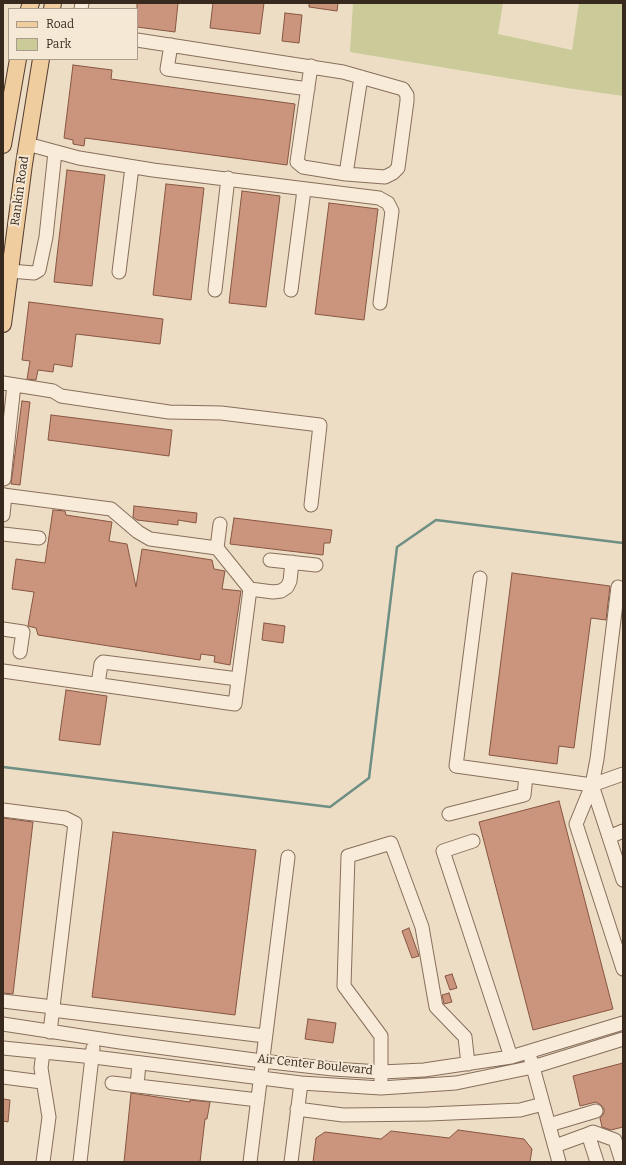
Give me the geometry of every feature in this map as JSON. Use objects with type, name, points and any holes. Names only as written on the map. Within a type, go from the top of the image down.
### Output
[{"type":"main road","name":"Rankin Road","points":[[3,145],[18,60]]},
{"type":"main road","name":"Rankin Road","points":[[3,324],[26,148],[41,60]]},
{"type":"main road","points":[[3,150],[26,148]]},
{"type":"street","points":[[138,40],[311,66],[361,77],[403,89],[407,95],[398,168],[393,174],[385,177],[346,174],[303,167],[297,162],[311,66]]},
{"type":"street","points":[[170,45],[167,69],[308,89]]},
{"type":"street","points":[[346,174],[361,77]]},
{"type":"street","points":[[26,148],[132,167],[228,178],[304,190],[379,198],[388,203],[392,211],[380,303]]},
{"type":"street","points":[[10,271],[34,274],[39,270],[46,237],[55,152]]},
{"type":"street","points":[[119,272],[132,167]]},
{"type":"street","points":[[215,290],[228,178]]},
{"type":"street","points":[[291,290],[304,190]]},
{"type":"street","points":[[4,479],[8,384],[53,391],[61,396],[169,412],[221,413],[320,425],[311,505]]},
{"type":"street","points":[[3,515],[4,495],[111,509],[150,539],[217,548],[250,590],[235,704],[3,671]]},
{"type":"street","points":[[217,548],[220,524]]},
{"type":"street","points":[[3,534],[40,538]]},
{"type":"street","points":[[270,560],[316,565]]},
{"type":"street","points":[[250,590],[273,592],[281,591],[287,587],[290,580],[292,562]]},
{"type":"street","points":[[480,578],[456,766],[592,785],[623,774]]},
{"type":"street","points":[[618,587],[592,785],[576,824],[623,969]]},
{"type":"street","points":[[3,629],[23,632],[20,652]]},
{"type":"street","points":[[98,684],[101,664],[103,662],[238,679]]},
{"type":"street","points":[[449,814],[524,795],[526,776]]},
{"type":"street","points":[[592,785],[623,880]]},
{"type":"street","points":[[3,810],[65,818],[75,823],[50,1032]]},
{"type":"street","points":[[609,837],[623,831]]},
{"type":"street","points":[[472,841],[443,851],[511,1057]]},
{"type":"street","points":[[381,1088],[381,1036],[344,986],[348,856],[391,843],[422,927],[436,1007],[465,1037],[468,1064]]},
{"type":"street","points":[[250,1162],[288,857]]},
{"type":"street","points":[[3,1001],[53,1009],[265,1036]]},
{"type":"street","name":"Air Center Boulevard","points":[[3,1024],[50,1032],[262,1061],[333,1069],[381,1072],[424,1070],[511,1057],[623,1023]]},
{"type":"street","points":[[80,1162],[94,1038]]},
{"type":"street","name":"Air Center Boulevard","points":[[3,1048],[92,1057],[301,1083],[381,1088],[456,1083],[533,1067],[623,1039]]},
{"type":"street","points":[[43,1052],[41,1068],[42,1082],[49,1117],[43,1162]]},
{"type":"street","points":[[528,1052],[559,1162]]},
{"type":"street","points":[[137,1086],[139,1063]]},
{"type":"street","points":[[3,1077],[42,1082]]},
{"type":"street","points":[[112,1083],[257,1105]]},
{"type":"street","points":[[291,1162],[301,1083]]},
{"type":"street","points":[[297,1109],[343,1115],[429,1114],[520,1110],[543,1104]]},
{"type":"street","points":[[549,1125],[596,1111]]},
{"type":"street","points":[[555,1146],[593,1132],[615,1140],[622,1162]]},
{"type":"street","points":[[588,1134],[597,1162]]},
{"type":"green space","points":[[353,3],[503,3],[498,34],[572,50],[579,3],[623,3],[623,96],[350,52]]},
{"type":"building","points":[[137,3],[178,3],[175,32],[138,27]]},
{"type":"building","points":[[213,3],[264,3],[260,34],[210,28]]},
{"type":"building","points":[[309,3],[338,3],[337,11],[309,7]]},
{"type":"building","points":[[285,13],[302,15],[299,43],[282,41]]},
{"type":"building","points":[[73,65],[112,70],[111,79],[295,104],[287,165],[85,138],[84,146],[73,144],[73,140],[64,138]]},
{"type":"building","points":[[67,170],[105,175],[92,286],[54,282]]},
{"type":"building","points":[[166,184],[204,188],[191,300],[153,295]]},
{"type":"building","points":[[242,191],[280,196],[266,307],[229,303]]},
{"type":"building","points":[[329,203],[378,209],[364,320],[315,314]]},
{"type":"building","points":[[29,302],[163,319],[160,344],[76,334],[72,367],[54,364],[53,372],[38,370],[36,380],[27,379],[30,361],[22,360]]},
{"type":"building","points":[[22,401],[30,402],[20,485],[11,484]]},
{"type":"building","points":[[51,415],[172,430],[169,456],[48,440]]},
{"type":"building","points":[[134,506],[197,513],[196,523],[178,520],[178,525],[137,520],[133,517]]},
{"type":"building","points":[[53,510],[65,511],[66,515],[112,522],[109,541],[127,544],[136,587],[142,549],[212,560],[214,569],[225,571],[222,589],[241,591],[230,665],[214,662],[215,656],[201,654],[200,660],[38,635],[36,628],[28,626],[34,592],[12,589],[16,559],[45,563]]},
{"type":"building","points":[[234,518],[332,530],[330,543],[324,543],[323,555],[230,544]]},
{"type":"building","points":[[512,573],[610,586],[606,620],[591,618],[574,748],[559,746],[557,764],[489,755]]},
{"type":"building","points":[[264,623],[285,626],[283,643],[262,640]]},
{"type":"building","points":[[66,690],[107,696],[100,745],[59,740]]},
{"type":"building","points":[[559,801],[613,1009],[533,1030],[479,822]]},
{"type":"building","points":[[3,818],[33,822],[13,994],[3,993]]},
{"type":"building","points":[[113,832],[256,850],[235,1015],[92,997]]},
{"type":"building","points":[[409,928],[419,956],[412,958],[402,931]]},
{"type":"building","points":[[452,974],[457,988],[450,990],[445,976]]},
{"type":"building","points":[[449,993],[452,1002],[444,1004],[442,995]]},
{"type":"building","points":[[308,1019],[336,1023],[333,1043],[305,1039]]},
{"type":"building","points":[[623,1063],[623,1127],[611,1130],[602,1127],[600,1118],[604,1113],[604,1109],[601,1105],[596,1102],[580,1106],[573,1076]]},
{"type":"building","points":[[131,1093],[190,1102],[190,1100],[210,1102],[207,1119],[205,1119],[200,1162],[124,1162]]},
{"type":"building","points":[[3,1099],[10,1100],[8,1122],[3,1121]]},
{"type":"building","points":[[458,1130],[524,1139],[532,1149],[530,1162],[313,1162],[316,1138],[325,1132],[381,1139],[391,1131],[449,1138]]},
{"type":"waterway","points":[[3,767],[330,807],[369,778],[397,547],[436,520],[623,543]]}]
